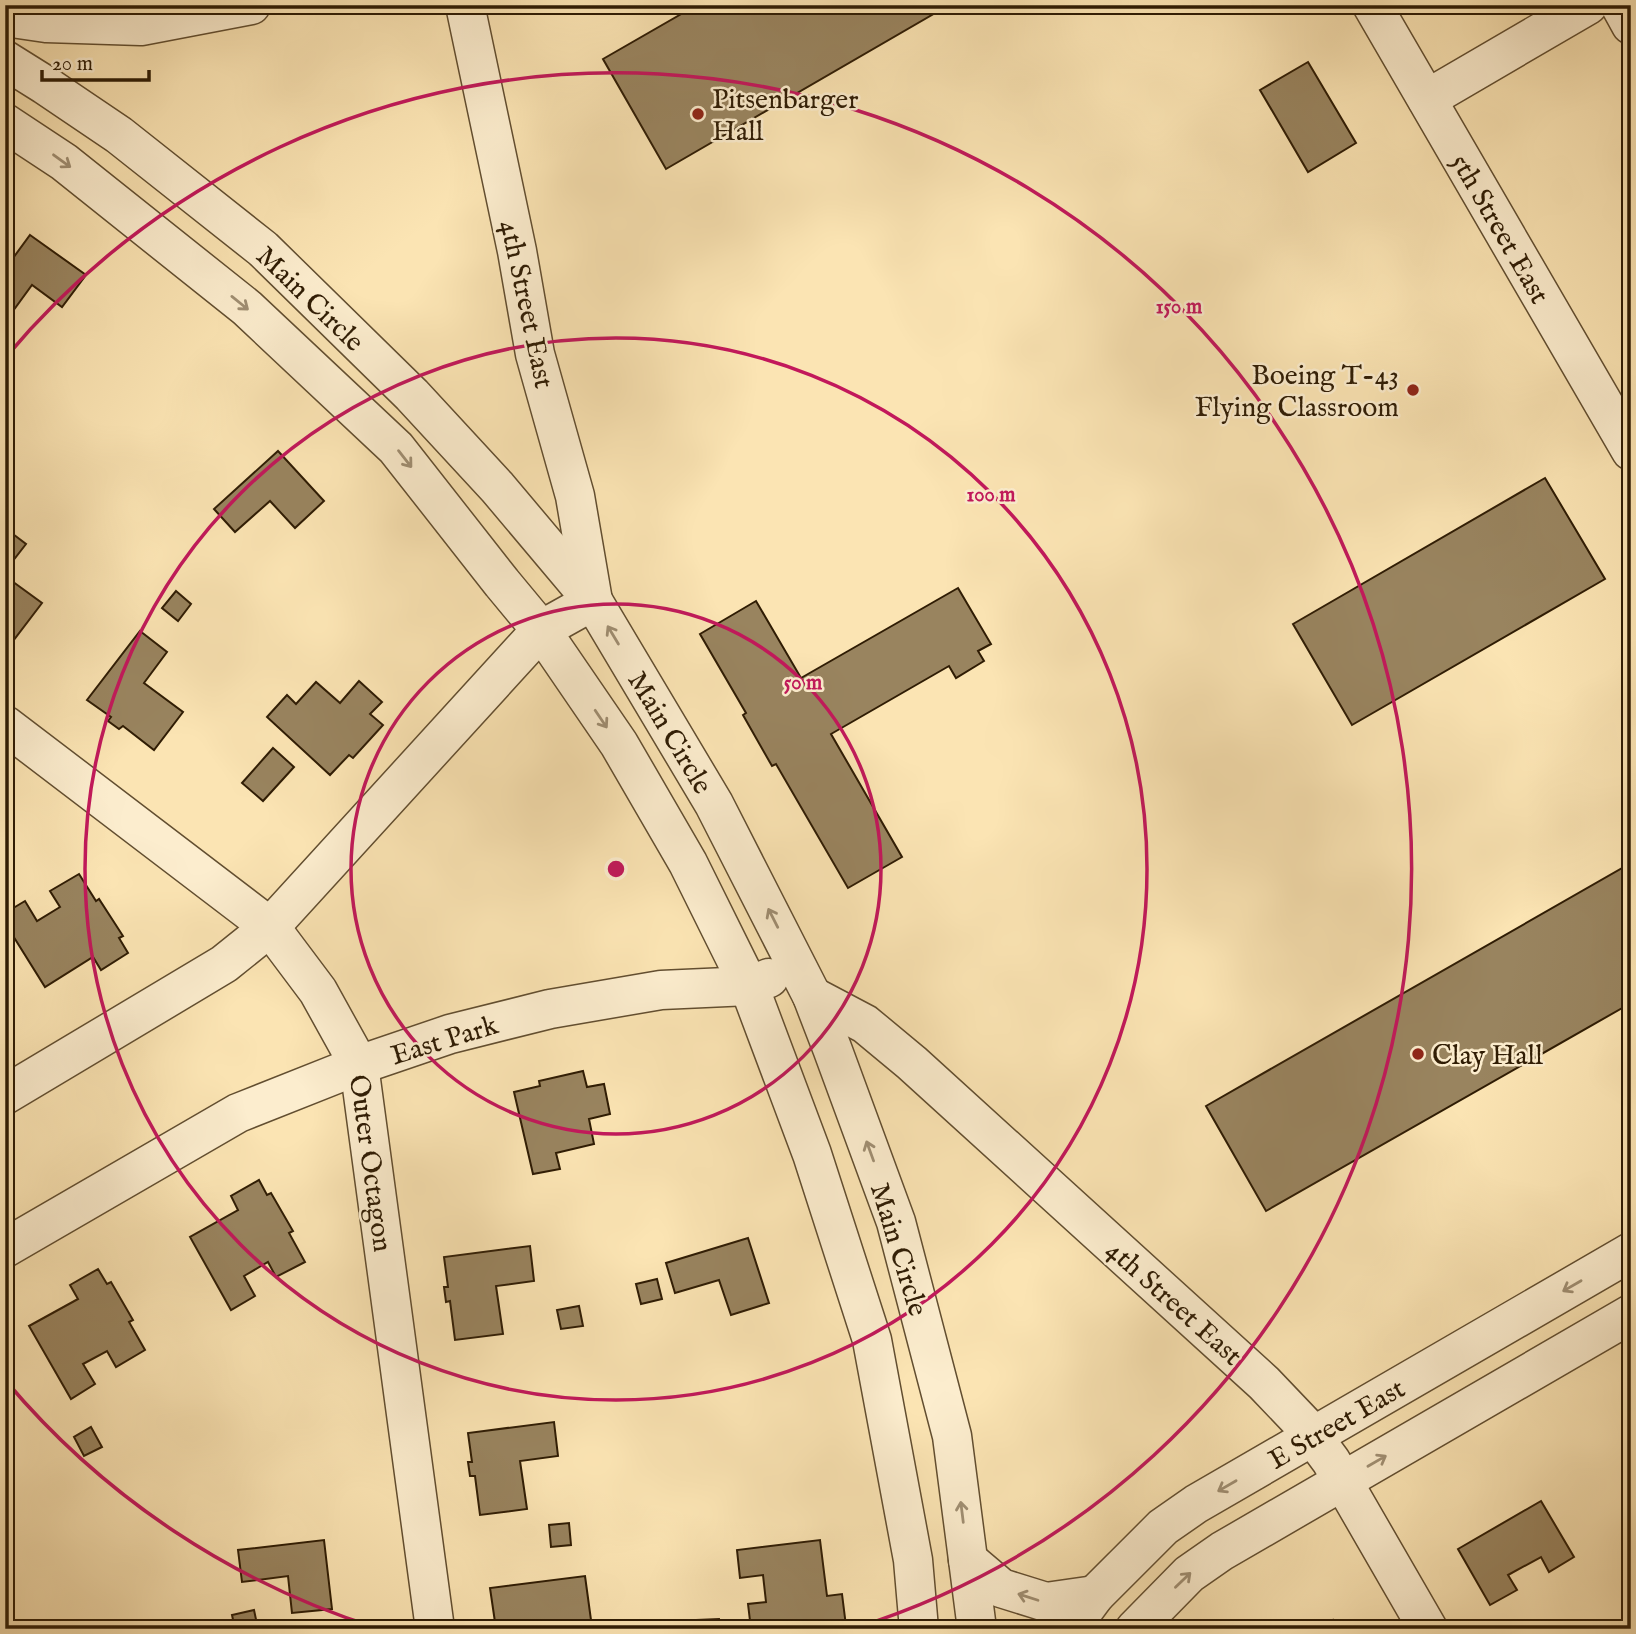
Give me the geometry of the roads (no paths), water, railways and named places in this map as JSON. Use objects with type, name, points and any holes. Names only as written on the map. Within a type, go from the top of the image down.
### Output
[{"type":"street","points":[[5,17],[46,23],[141,26],[251,5]]},
{"type":"street","name":"4th Street East","points":[[465,5],[517,251],[535,354],[575,496],[593,601]]},
{"type":"street","name":"5th Street East","points":[[1372,5],[1631,451]]},
{"type":"street","points":[[1427,99],[1588,5]]},
{"type":"street","points":[[1620,5],[1631,25]]},
{"type":"street","name":"Main Circle","points":[[5,60],[119,135],[263,249],[412,395],[497,486],[593,601],[714,804],[805,982],[832,1048],[896,1222],[952,1436],[977,1629]]},
{"type":"street","name":"Main Circle","points":[[5,123],[64,162],[247,308],[396,448],[541,629],[626,756],[688,863],[749,986],[812,1154],[872,1340],[913,1560],[919,1629]]},
{"type":"street","points":[[5,1095],[224,964],[270,927],[541,629],[593,601]]},
{"type":"street","name":"Outer Octagon","points":[[5,725],[270,927],[318,991],[359,1065],[435,1629]]},
{"type":"street","name":"4th Street East","points":[[805,982],[864,1024],[912,1063],[1255,1375],[1305,1426],[1331,1461],[1428,1629]]},
{"type":"street","name":"East Park","points":[[5,1248],[238,1113],[359,1065],[450,1034],[550,1009],[661,990],[805,982]]},
{"type":"street","points":[[832,1048],[864,1024]]},
{"type":"street","name":"E Street East","points":[[1070,1629],[1095,1595],[1163,1527],[1196,1504],[1631,1252]]},
{"type":"street","name":"E Street East","points":[[1147,1624],[1189,1574],[1222,1551],[1631,1314]]},
{"type":"street","points":[[968,1560],[1002,1588],[1046,1602],[1095,1595]]},
{"type":"place","name":"Pitsenbarger Hall","points":[[698,114]]},
{"type":"place","name":"Boeing T-43 Flying Classroom","points":[[1413,390]]},
{"type":"place","name":"Clay Hall","points":[[1418,1054]]}]
